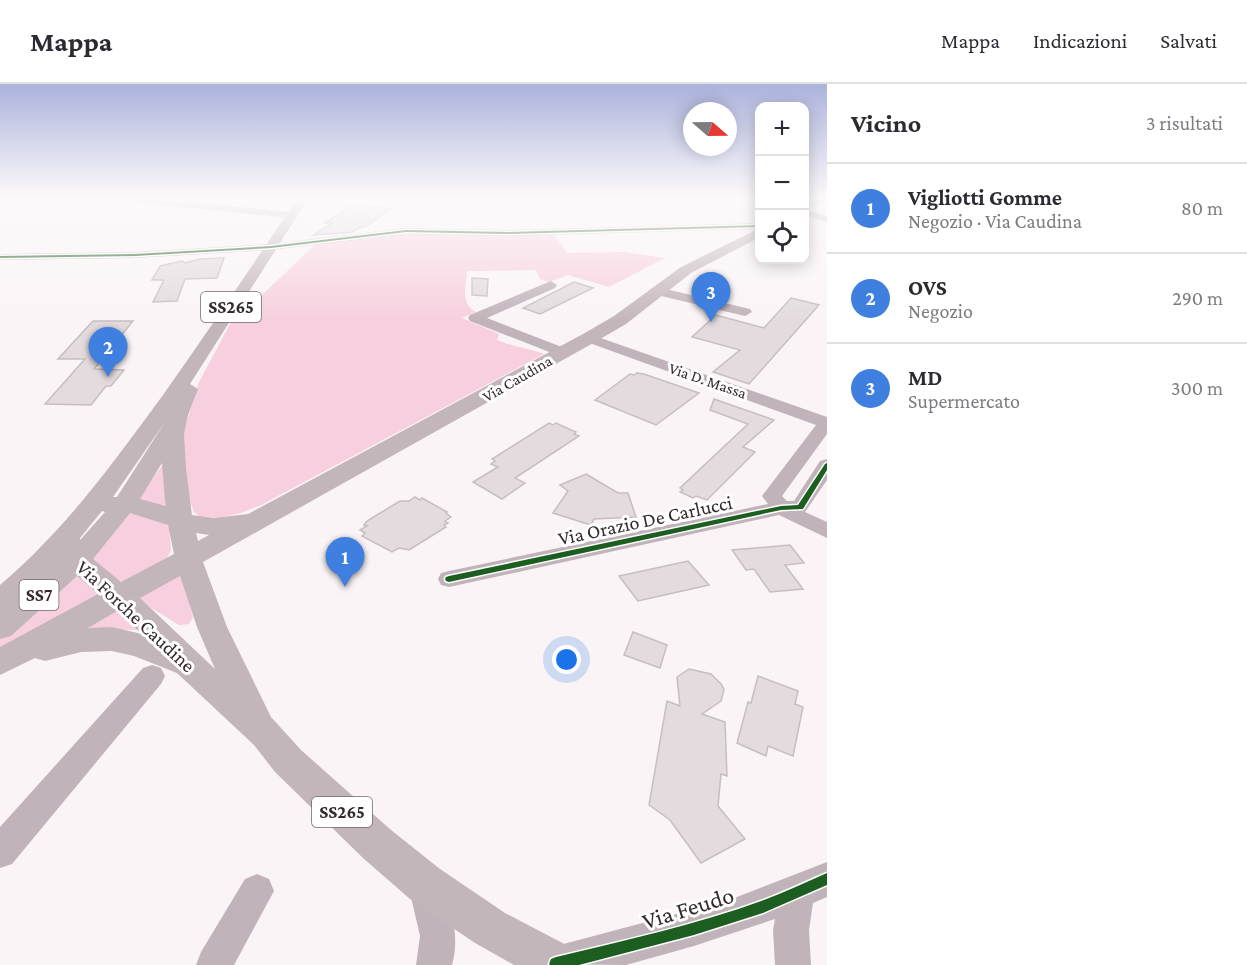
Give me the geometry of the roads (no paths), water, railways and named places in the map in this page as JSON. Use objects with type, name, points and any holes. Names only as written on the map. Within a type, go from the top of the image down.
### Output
[{"type":"main road","name":"Via Forche Caudine","points":[[275,240],[193,369],[177,387],[136,449],[90,511],[72,548],[192,668],[266,734],[293,766],[377,844],[425,884],[490,928],[557,964]]},
{"type":"main road","name":"Via Caudina","points":[[0,664],[119,596],[589,338],[620,320],[686,270],[735,240]]},
{"type":"main road","name":"Via Forche Caudine","points":[[193,369],[189,388],[175,423],[173,453],[178,518],[198,588],[231,673],[266,734]]},
{"type":"main road","name":"SS7","points":[[4,595],[72,548],[98,538],[123,504],[175,423]]},
{"type":"main road","name":"Via Caudina","points":[[90,511],[103,506],[123,504],[212,526],[227,526],[268,515]]},
{"type":"main road","name":"SS7","points":[[0,628],[72,548]]},
{"type":"main road","points":[[0,664],[65,642],[103,638],[144,645],[192,668]]},
{"type":"street","points":[[0,257],[135,255],[270,247],[329,240]]},
{"type":"street","points":[[551,285],[475,318],[562,352]]},
{"type":"street","points":[[657,291],[745,312]]},
{"type":"street","name":"Via D. Massa","points":[[589,338],[827,422]]},
{"type":"street","points":[[827,422],[772,496],[781,508],[827,531]]},
{"type":"street","name":"Via Orazio De Carlucci","points":[[448,579],[781,508],[800,507],[827,465]]},
{"type":"street","points":[[0,852],[152,676]]},
{"type":"street","points":[[425,884],[437,925],[438,954],[434,965]]},
{"type":"street","name":"Via Feudo","points":[[557,964],[662,938],[812,887]]},
{"type":"street","name":"Via Feudo","points":[[793,965],[791,930],[812,887]]},
{"type":"street","points":[[214,965],[257,891]]},
{"type":"place","name":"MD","points":[[711,322]]},
{"type":"place","name":"OVS","points":[[108,377]]},
{"type":"place","name":"Vigliotti Gomme","points":[[345,587]]}]
